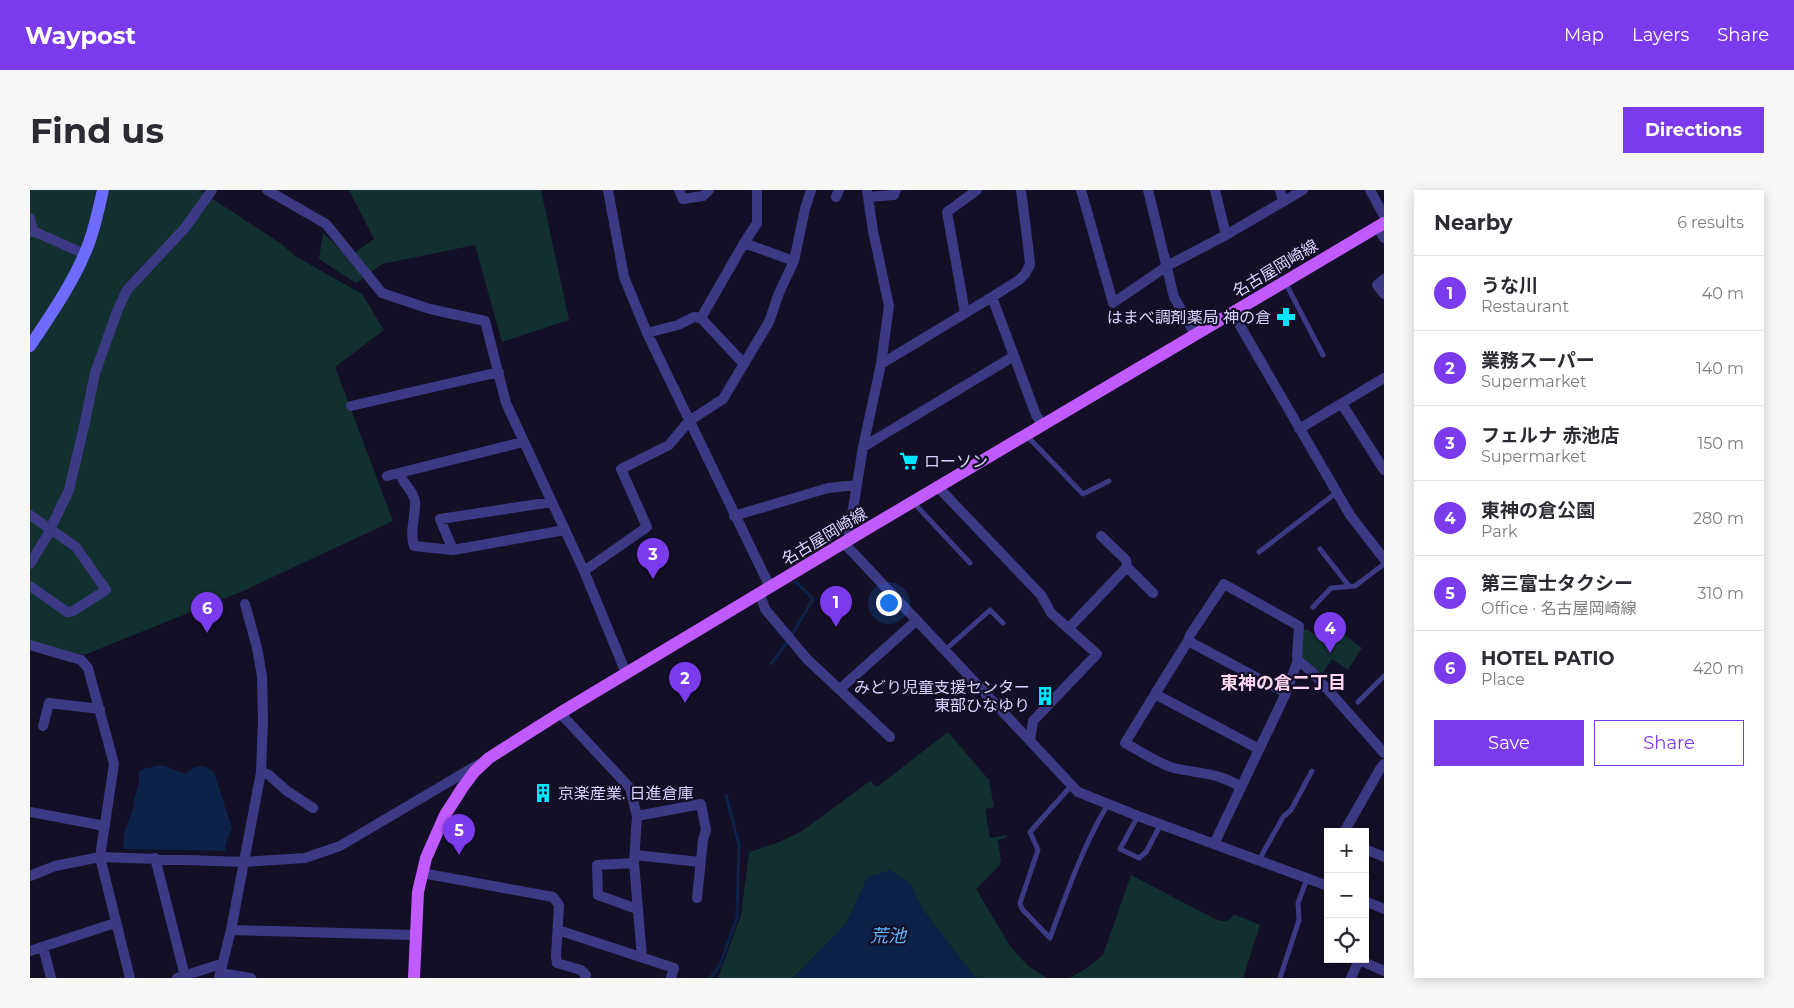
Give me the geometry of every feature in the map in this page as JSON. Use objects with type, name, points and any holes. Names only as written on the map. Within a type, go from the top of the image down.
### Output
[{"type":"main road","name":"名古屋岡崎線","points":[[414,978],[418,892],[422,873],[435,834],[462,787],[489,758],[626,673],[1382,222]]},
{"type":"street","points":[[30,346],[64,295],[85,254],[93,233],[103,190]]},
{"type":"street","points":[[30,564],[51,529],[69,490],[95,373],[118,309],[127,290],[185,228],[212,190]]},
{"type":"street","points":[[267,190],[326,224],[382,293],[430,309],[485,321],[506,403],[584,571],[626,673]]},
{"type":"street","points":[[608,190],[624,276],[648,333],[734,516],[765,591],[765,609],[807,659],[890,737]]},
{"type":"street","points":[[680,190],[683,199],[703,196],[709,190]]},
{"type":"street","points":[[701,318],[744,243],[758,223],[758,190]]},
{"type":"street","points":[[584,571],[647,526],[621,469],[669,445],[689,421],[723,399],[744,364],[769,322],[779,293],[794,260],[811,190]]},
{"type":"street","points":[[896,190],[894,195],[867,193],[889,306],[881,364],[863,447],[846,542],[917,620],[943,652],[1071,786],[1084,795],[1324,884]]},
{"type":"street","points":[[965,313],[946,212],[977,190]]},
{"type":"street","points":[[1081,190],[1113,302],[1167,266],[1226,235],[1304,190]]},
{"type":"street","points":[[1148,190],[1174,297],[1195,334]]},
{"type":"street","points":[[1215,190],[1226,235]]},
{"type":"street","points":[[1280,190],[1283,202]]},
{"type":"street","points":[[1370,190],[1382,222],[1384,238]]},
{"type":"street","points":[[881,364],[1019,280],[1030,265],[1024,191]]},
{"type":"street","points":[[30,218],[32,232],[85,254]]},
{"type":"street","points":[[744,243],[794,260]]},
{"type":"street","points":[[1384,279],[1377,285],[1384,294]]},
{"type":"street","points":[[992,298],[1036,415],[1042,424]]},
{"type":"street","points":[[1232,312],[1336,494],[1384,559]]},
{"type":"street","points":[[648,333],[678,325],[694,317],[701,318],[744,364]]},
{"type":"street","points":[[863,447],[1014,356]]},
{"type":"street","points":[[351,406],[499,372]]},
{"type":"street","points":[[1299,429],[1384,379]]},
{"type":"street","points":[[1342,404],[1384,470]]},
{"type":"street","points":[[387,476],[524,442]]},
{"type":"street","points":[[400,473],[401,479],[413,495],[415,504],[412,540],[414,546],[452,550],[565,530]]},
{"type":"street","points":[[734,516],[828,488],[856,485]]},
{"type":"street","points":[[938,486],[1041,595],[1051,613],[1097,654],[1033,721],[1030,741]]},
{"type":"street","points":[[452,550],[440,519],[552,502]]},
{"type":"street","points":[[30,515],[76,547],[106,590],[72,611],[67,612],[30,586]]},
{"type":"street","points":[[1101,536],[1126,560],[1127,567],[1153,592]]},
{"type":"street","points":[[1069,628],[1127,567]]},
{"type":"street","points":[[1214,844],[1242,787],[1286,692],[1298,660],[1299,626],[1224,584],[1190,635],[1125,743],[1172,768],[1212,774],[1242,787]]},
{"type":"street","points":[[220,972],[231,930],[261,772],[262,676],[257,648],[245,604]]},
{"type":"street","points":[[840,689],[917,620]]},
{"type":"street","points":[[1188,641],[1286,692]]},
{"type":"street","points":[[30,645],[81,660],[88,668],[114,764],[100,857],[130,978]]},
{"type":"street","points":[[1298,660],[1314,673],[1384,753]]},
{"type":"street","points":[[1155,694],[1259,749]]},
{"type":"street","points":[[43,726],[49,703],[100,709]]},
{"type":"street","points":[[560,713],[630,788],[637,816],[635,859],[637,909],[642,957]]},
{"type":"street","points":[[30,876],[55,866],[100,857],[244,862],[294,860],[318,854],[340,846],[489,758]]},
{"type":"street","points":[[1346,828],[1384,764]]},
{"type":"street","points":[[261,772],[269,775],[287,791],[313,808]]},
{"type":"street","points":[[637,816],[701,804],[706,830],[700,862],[697,898]]},
{"type":"street","points":[[30,812],[105,826]]},
{"type":"street","points":[[1369,850],[1384,856]]},
{"type":"street","points":[[155,858],[181,977],[220,972],[251,978]]},
{"type":"street","points":[[637,909],[598,895],[597,865],[635,859],[700,862]]},
{"type":"street","points":[[422,873],[553,897],[559,905],[557,963],[581,970],[586,975],[586,978]]},
{"type":"street","points":[[1369,903],[1384,909]]},
{"type":"street","points":[[30,951],[115,923]]},
{"type":"street","points":[[231,930],[415,935]]},
{"type":"street","points":[[558,930],[674,968],[671,978]]},
{"type":"street","points":[[43,947],[52,978]]},
{"type":"street","points":[[1351,978],[1359,960],[1384,971]]},
{"type":"lane","points":[[1284,281],[1323,355]]},
{"type":"lane","points":[[1026,434],[1083,494],[1109,481]]},
{"type":"lane","points":[[1259,552],[1336,494]]},
{"type":"lane","points":[[913,502],[970,563]]},
{"type":"lane","points":[[1320,549],[1349,586]]},
{"type":"lane","points":[[1313,607],[1332,588],[1355,586],[1384,564]]},
{"type":"lane","points":[[943,652],[990,610],[1003,623]]},
{"type":"lane","points":[[1358,702],[1384,676]]},
{"type":"lane","points":[[1259,860],[1282,817],[1291,810],[1312,771]]},
{"type":"lane","points":[[1071,786],[1030,832],[1038,850],[1020,903],[1022,909],[1050,938],[1077,865],[1108,804]]},
{"type":"lane","points":[[1138,816],[1120,849],[1139,858],[1146,852],[1161,824]]},
{"type":"lane","points":[[1280,978],[1299,920],[1298,903],[1307,878]]},
{"type":"green space","points":[[30,190],[203,190],[202,192],[280,243],[295,256],[362,294],[384,330],[335,367],[393,521],[243,591],[84,655],[30,644]]},
{"type":"green space","points":[[349,190],[541,190],[569,320],[502,342],[475,245],[382,264],[356,283],[319,259],[323,233],[349,257],[374,239]]},
{"type":"green space","points":[[1333,626],[1362,648],[1348,670],[1332,659],[1320,677],[1301,658],[1303,632],[1306,629],[1322,639]]},
{"type":"green space","points":[[948,732],[989,780],[994,807],[985,809],[990,838],[1007,835],[1007,837],[998,840],[1001,861],[999,866],[976,889],[1010,946],[1028,966],[1047,978],[978,978],[973,975],[923,910],[909,882],[868,877],[846,924],[793,978],[718,978],[741,915],[749,852],[777,843],[802,831],[870,781],[877,787]]},
{"type":"green space","points":[[1131,875],[1215,919],[1226,921],[1234,914],[1260,925],[1243,978],[1066,978],[1072,977],[1103,955]]},
{"type":"water","points":[[159,765],[185,774],[195,767],[204,766],[214,772],[232,828],[225,846],[226,851],[123,849],[124,834],[139,783],[139,771]]},
{"type":"water","name":"荒池","points":[[890,870],[909,882],[923,910],[973,975],[978,978],[793,978],[846,924],[868,877]]},
{"type":"waterway","points":[[791,636],[813,599],[796,582]]},
{"type":"waterway","points":[[771,664],[788,641]]},
{"type":"waterway","points":[[710,978],[719,967],[737,918],[739,845],[726,795]]},
{"type":"place","name":"はまべ調剤薬局 神の倉","points":[[1286,317]]},
{"type":"place","name":"ローソン","points":[[909,461]]},
{"type":"place","name":"フェルナ 赤池店","points":[[653,579]]},
{"type":"place","name":"うな川","points":[[836,627]]},
{"type":"place","name":"HOTEL PATIO","points":[[207,633]]},
{"type":"place","name":"東神の倉公園","points":[[1330,653]]},
{"type":"place","name":"みどり児童支援センター 東部ひなゆり","points":[[1045,696]]},
{"type":"place","name":"業務スーパー","points":[[685,703]]},
{"type":"place","name":"京楽産業. 日進倉庫","points":[[543,793]]},
{"type":"place","name":"第三富士タクシー","points":[[459,855]]},
{"type":"district","name":"東神の倉二丁目","points":[[1283,683]]}]
